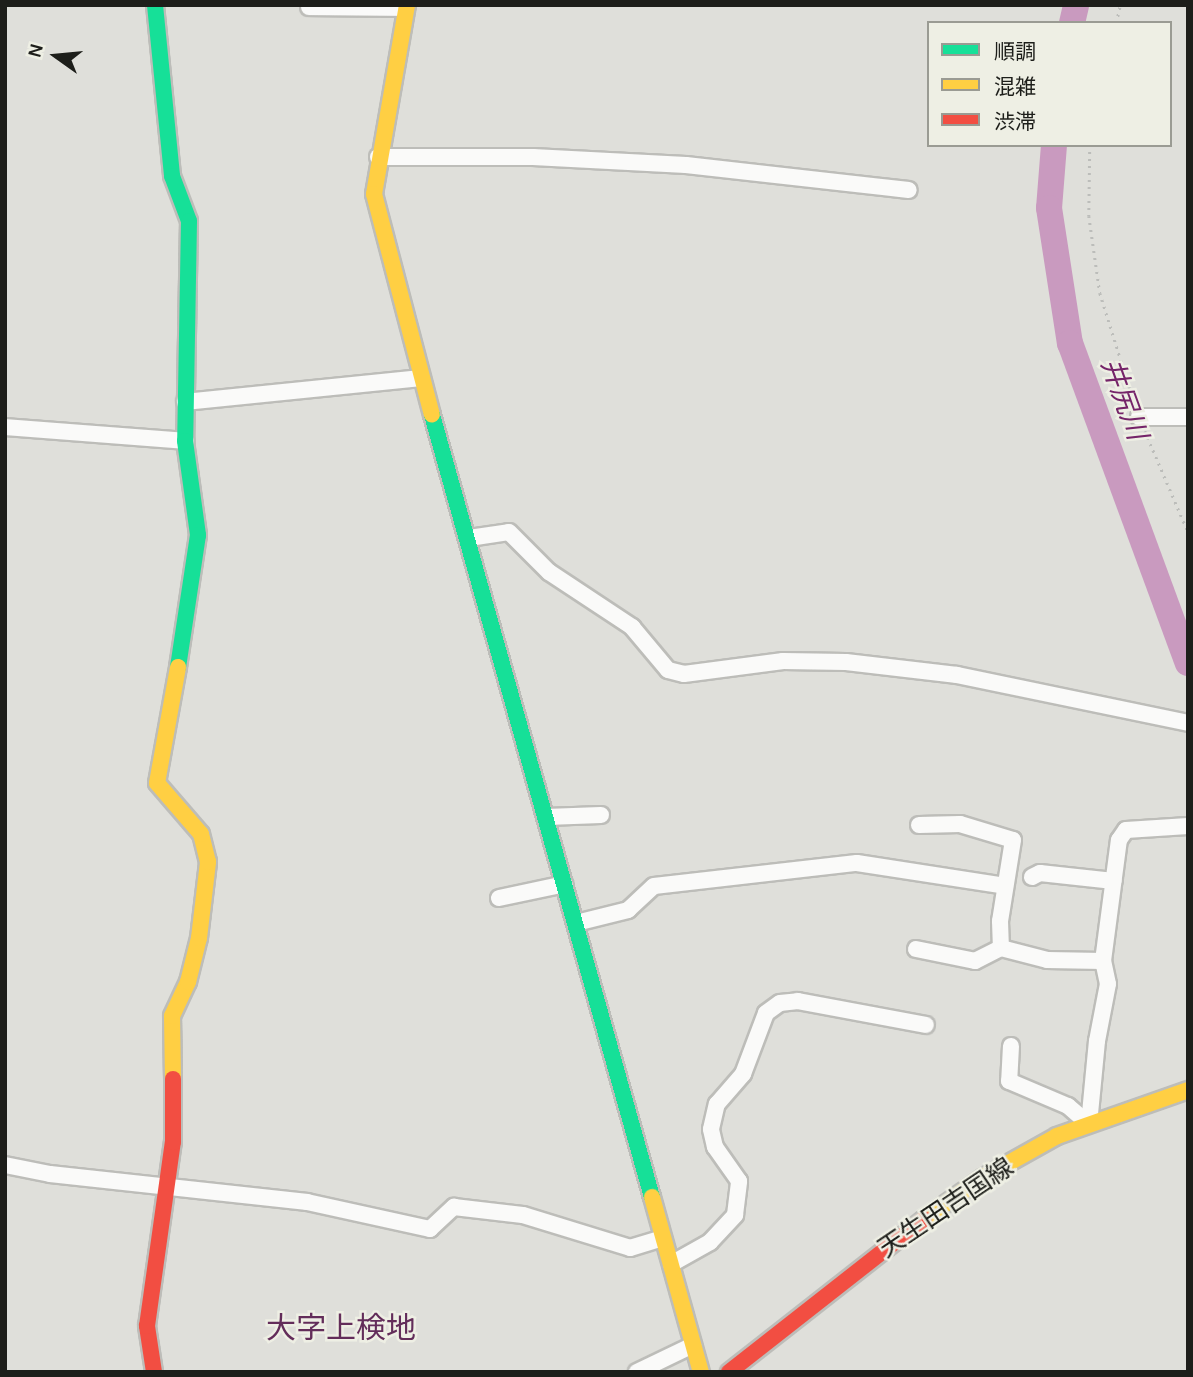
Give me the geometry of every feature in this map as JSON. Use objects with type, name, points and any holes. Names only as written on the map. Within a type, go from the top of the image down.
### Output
[{"type":"street","points":[[154,1372],[147,1326],[168,1187],[176,1085],[172,1016],[188,982],[199,938],[208,862],[201,834],[157,783],[188,614],[198,535],[184,441],[189,221],[172,176],[155,5]]},
{"type":"street","points":[[309,7],[406,6],[378,157],[374,194],[379,223],[701,1372]]},
{"type":"street","points":[[378,157],[533,157],[686,165],[909,190]]},
{"type":"street","points":[[185,402],[421,378]]},
{"type":"street","points":[[1139,417],[1188,417]]},
{"type":"street","points":[[5,427],[184,441]]},
{"type":"street","points":[[469,538],[509,532],[548,572],[632,627],[668,670],[676,672],[783,661],[846,662],[957,675],[1188,723]]},
{"type":"street","points":[[546,817],[601,815]]},
{"type":"street","points":[[919,825],[960,824],[1013,840],[1005,886],[1000,948]]},
{"type":"street","points":[[1089,1124],[1097,1041],[1108,984],[1103,961],[1119,840],[1126,830],[1188,826]]},
{"type":"street","points":[[576,923],[628,910],[654,886],[857,863],[1005,886]]},
{"type":"street","points":[[1032,877],[1040,873],[1114,881]]},
{"type":"street","points":[[499,898],[565,884]]},
{"type":"street","points":[[916,949],[975,961],[1000,948],[1047,960],[1103,961]]},
{"type":"street","points":[[671,1264],[710,1242],[735,1215],[739,1181],[715,1147],[710,1129],[717,1104],[743,1074],[766,1013],[780,1003],[798,1002],[926,1025]]},
{"type":"street","points":[[1011,1046],[1009,1081],[1068,1106],[1089,1124]]},
{"type":"street","name":"天生田吉国線","points":[[729,1372],[931,1213],[982,1178],[1089,1124],[1188,1090]]},
{"type":"street","points":[[5,1165],[307,1202],[430,1229],[454,1207],[533,1218],[630,1248],[663,1238]]},
{"type":"street","points":[[637,1372],[693,1345]]},
{"type":"path","points":[[1090,147],[1089,216],[1100,293],[1139,417],[1188,532]]},
{"type":"waterway","name":"井尻川","points":[[1072,21],[1076,5]]},
{"type":"waterway","name":"井尻川","points":[[1054,147],[1049,208],[1070,343],[1188,663]]},
{"type":"traffic: fast","points":[[155,5],[172,176],[189,221],[185,441],[198,535],[178,667]]},
{"type":"traffic: fast","points":[[432,415],[652,1197]]},
{"type":"traffic: slow","points":[[407,5],[374,194],[432,415]]},
{"type":"traffic: slow","points":[[173,1079],[172,1016],[188,982],[199,938],[208,862],[201,834],[157,783],[178,667]]},
{"type":"traffic: slow","points":[[924,1219],[982,1178],[1057,1136],[1188,1090]]},
{"type":"traffic: slow","points":[[652,1197],[701,1372]]},
{"type":"traffic: jam","points":[[154,1372],[147,1326],[173,1142],[173,1079]]},
{"type":"traffic: jam","points":[[729,1372],[924,1219]]},
{"type":"district","name":"大字上検地","points":[[341,1328]]}]
